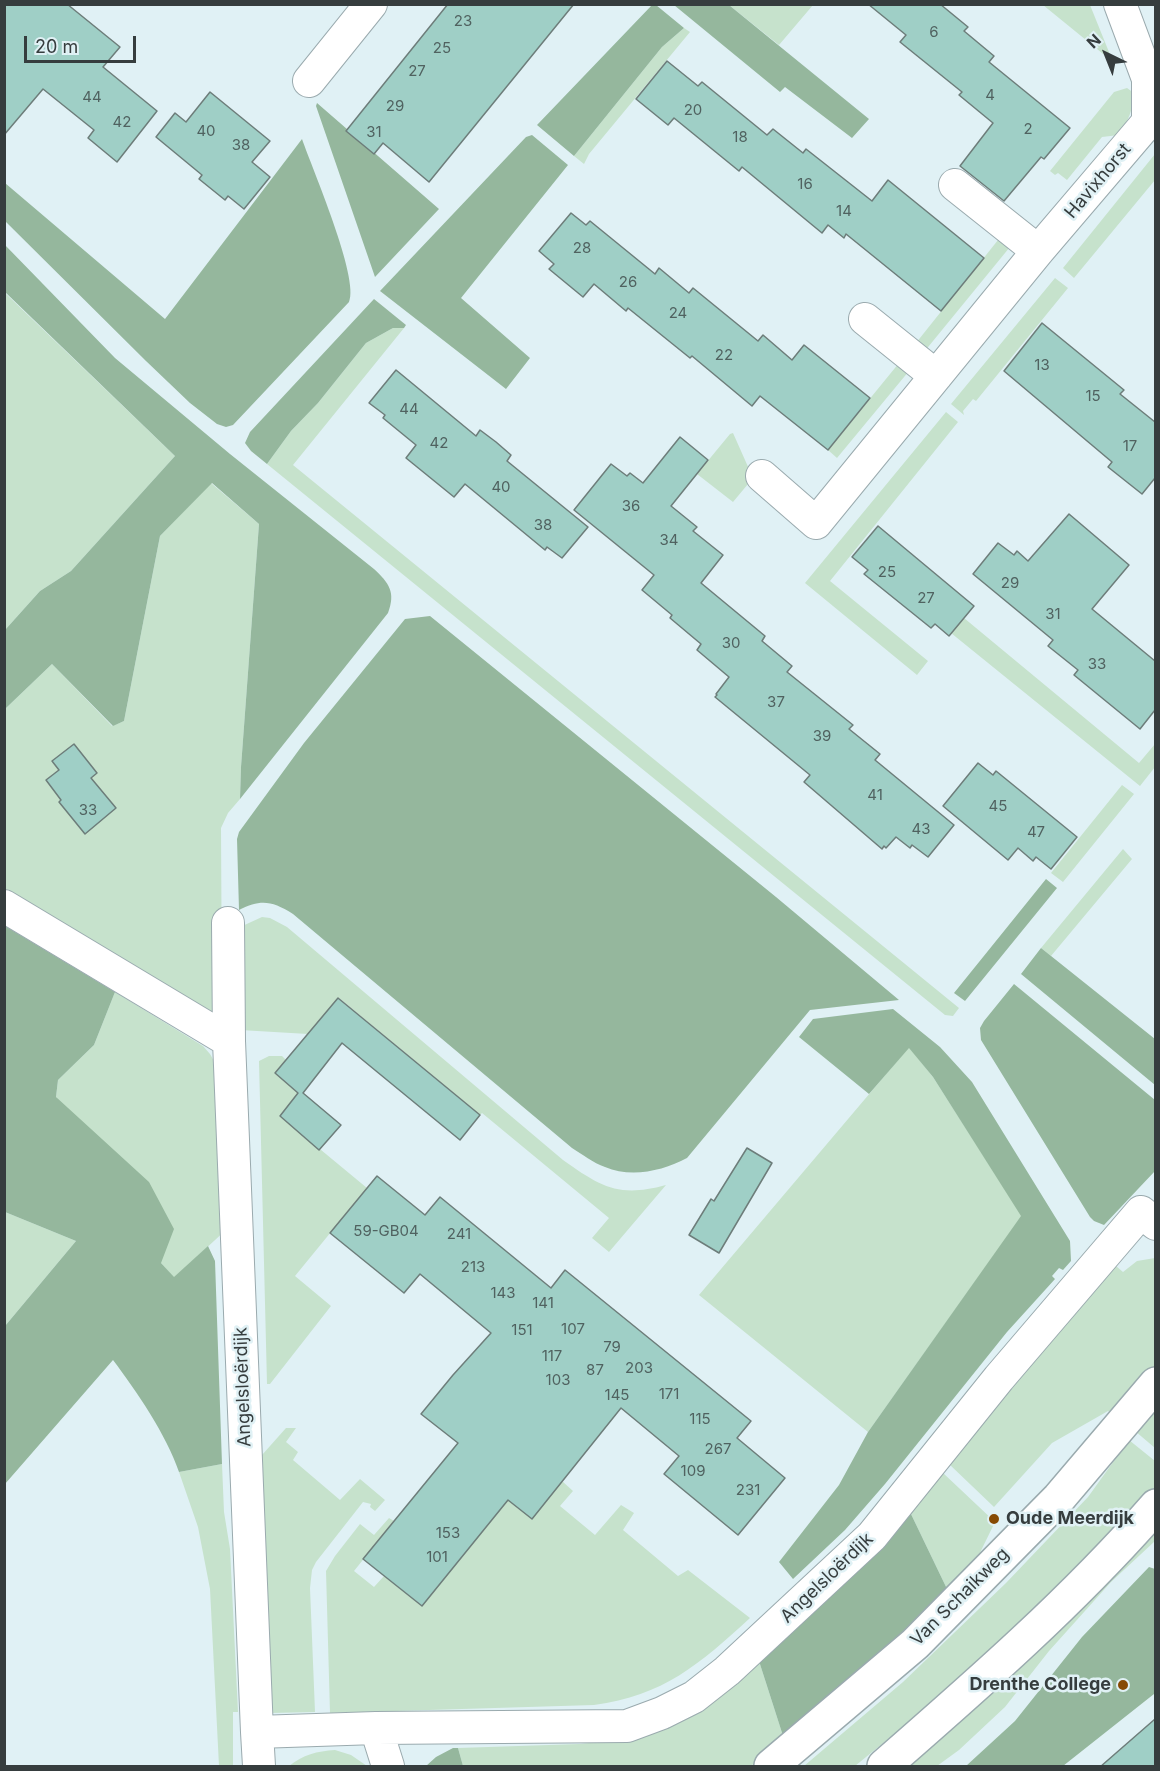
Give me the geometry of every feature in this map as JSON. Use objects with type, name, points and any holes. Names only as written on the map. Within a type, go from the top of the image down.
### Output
[{"type":"street","points":[[309,81],[371,4]]},
{"type":"street","name":"Havixhorst","points":[[762,476],[816,523],[1038,251],[1148,122],[1148,79],[1120,4]]},
{"type":"street","points":[[955,184],[1038,251]]},
{"type":"street","points":[[864,319],[936,376]]},
{"type":"street","points":[[4,906],[229,1041]]},
{"type":"street","name":"Angelsloërdijk","points":[[228,923],[229,1041],[259,1767]]},
{"type":"street","name":"Angelsloërdijk","points":[[257,1732],[376,1728],[627,1726],[662,1713],[694,1697],[727,1671],[872,1536],[999,1378],[1141,1212],[1155,1224]]},
{"type":"street","name":"Van Schaikweg","points":[[771,1767],[915,1644],[1059,1498],[1155,1384]]},
{"type":"street","points":[[884,1767],[1069,1600],[1155,1506]]},
{"type":"street","points":[[376,1728],[388,1767]]},
{"type":"green space","points":[[813,4],[779,45],[729,5]]},
{"type":"green space","points":[[652,5],[656,5],[684,28],[662,47],[574,156],[537,125]]},
{"type":"green space","points":[[674,5],[729,5],[869,119],[852,138],[785,87],[780,92]]},
{"type":"green space","points":[[1043,5],[1090,5],[1113,62]]},
{"type":"green space","points":[[684,28],[690,32],[589,154],[584,164],[574,156],[662,47]]},
{"type":"green space","points":[[1127,88],[1134,93],[1132,105],[1119,135],[1102,137],[1067,180],[1058,173],[1055,175],[1050,171],[1114,92]]},
{"type":"green space","points":[[317,103],[439,209],[375,277],[316,106]]},
{"type":"green space","points":[[532,135],[568,165],[461,298],[530,358],[506,389],[380,291],[526,137]]},
{"type":"green space","points":[[302,139],[342,248],[351,290],[349,302],[233,425],[226,427],[217,424],[190,403],[5,221],[5,183],[165,319]]},
{"type":"green space","points":[[1155,154],[1155,180],[1074,278],[1063,268]]},
{"type":"green space","points":[[1002,235],[1014,242],[924,352],[916,343]]},
{"type":"green space","points":[[5,245],[115,358],[374,569],[390,588],[391,599],[388,613],[240,799],[259,524],[212,483],[160,536],[124,721],[113,726],[52,664],[5,709],[5,630],[40,591],[71,571],[175,456],[5,292]]},
{"type":"green space","points":[[1055,278],[1068,288],[976,401],[973,399],[963,411],[964,415],[951,404]]},
{"type":"green space","points":[[4,292],[175,456],[71,571],[40,591],[5,630]]},
{"type":"green space","points":[[374,299],[406,325],[404,328],[393,328],[366,343],[318,403],[291,431],[267,464],[245,443],[250,432]]},
{"type":"green space","points":[[393,328],[404,328],[293,465],[959,1008],[953,1016],[945,1015],[267,464],[291,431],[318,403],[366,343]]},
{"type":"green space","points":[[899,363],[909,371],[837,458],[828,450]]},
{"type":"green space","points":[[946,412],[958,422],[830,581],[928,661],[917,675],[805,583]]},
{"type":"green space","points":[[733,433],[753,478],[733,502],[697,474]]},
{"type":"green space","points":[[211,483],[259,524],[240,799],[228,813],[221,828],[222,1007],[211,1014],[5,894],[5,709],[52,664],[112,726],[124,721],[160,536]]},
{"type":"green space","points":[[430,616],[899,1000],[810,1010],[687,1158],[647,1172],[625,1172],[592,1161],[572,1148],[293,914],[279,906],[266,903],[254,904],[239,910],[237,839],[239,832],[304,743],[405,619]]},
{"type":"green space","points":[[964,618],[1139,763],[1155,744],[1155,767],[1140,786],[951,633]]},
{"type":"green space","points":[[1122,785],[1134,794],[1063,882],[1051,873]]},
{"type":"green space","points":[[1123,849],[1132,859],[1051,956],[1041,948]]},
{"type":"green space","points":[[1046,879],[1057,888],[965,1001],[954,993]]},
{"type":"green space","points":[[262,917],[270,918],[287,927],[576,1169],[611,1188],[635,1190],[666,1185],[609,1252],[592,1238],[609,1218],[339,998],[308,1034],[240,1030],[238,928]]},
{"type":"green space","points":[[5,926],[115,992],[94,1045],[58,1080],[56,1097],[149,1182],[174,1229],[161,1263],[174,1277],[208,1246],[215,1261],[222,1464],[179,1472],[159,1428],[113,1360],[5,1484],[5,1326],[76,1241],[5,1212]]},
{"type":"green space","points":[[1041,948],[1155,1039],[1155,1085],[1021,974]]},
{"type":"green space","points":[[1014,984],[1155,1100],[1155,1171],[1104,1225],[1090,1217],[981,1040],[980,1028],[984,1021]]},
{"type":"green space","points":[[115,992],[203,1046],[217,1066],[228,1228],[174,1278],[161,1263],[56,1097],[58,1080],[94,1045]]},
{"type":"green space","points":[[893,1009],[940,1047],[972,1082],[1070,1241],[1071,1261],[1063,1270],[1059,1268],[1052,1276],[1055,1279],[1007,1332],[885,1484],[845,1530],[793,1579],[779,1562],[839,1485],[868,1432],[1021,1216],[933,1077],[909,1048],[869,1094],[799,1037],[813,1019]]},
{"type":"green space","points":[[909,1047],[933,1077],[1022,1216],[868,1432],[699,1295]]},
{"type":"green space","points":[[269,1056],[282,1056],[286,1060],[275,1073],[298,1093],[280,1116],[367,1188],[295,1276],[331,1306],[270,1384],[267,1384],[259,1061]]},
{"type":"green space","points":[[5,1212],[76,1241],[5,1326]]},
{"type":"green space","points":[[1155,1258],[1155,1367],[1115,1416],[1108,1411],[1052,1443],[994,1507],[949,1464],[1031,1361],[1116,1266],[1123,1272],[1137,1261]]},
{"type":"green space","points":[[1155,1403],[1155,1448],[1135,1431]]},
{"type":"green space","points":[[286,1428],[296,1428],[286,1442],[298,1452],[293,1460],[340,1500],[360,1479],[385,1500],[375,1511],[370,1507],[371,1504],[363,1502],[312,1570],[310,1588],[315,1712],[271,1713],[262,1455]]},
{"type":"green space","points":[[1129,1440],[1155,1461],[1155,1492],[1049,1608],[855,1766],[804,1766],[903,1682],[1006,1583],[1088,1497]]},
{"type":"green space","points":[[222,1464],[224,1512],[230,1549],[238,1712],[233,1712],[233,1766],[219,1766],[210,1589],[198,1527],[179,1472]]},
{"type":"green space","points":[[942,1472],[995,1522],[973,1567],[948,1591],[910,1512]]},
{"type":"green space","points":[[562,1481],[573,1491],[560,1506],[595,1535],[621,1505],[634,1513],[623,1530],[678,1576],[688,1570],[750,1618],[714,1650],[679,1675],[660,1686],[618,1701],[594,1705],[330,1713],[326,1571],[360,1524],[374,1535],[389,1518],[394,1521],[354,1571],[374,1587],[384,1576],[422,1606],[508,1500]]},
{"type":"green space","points":[[910,1512],[948,1591],[878,1657],[784,1739],[759,1661]]},
{"type":"green space","points":[[1155,1523],[1155,1541],[1111,1582],[1049,1651],[1005,1707],[959,1750],[937,1766],[908,1766],[960,1722],[1050,1636]]},
{"type":"green space","points":[[1149,1567],[1155,1569],[1155,1696],[1154,1694],[1063,1766],[966,1766],[1015,1721],[1082,1637]]},
{"type":"green space","points":[[759,1661],[784,1739],[751,1766],[463,1766],[458,1748],[579,1744],[616,1740]]},
{"type":"green space","points":[[453,1748],[458,1748],[463,1766],[426,1766],[436,1757]]},
{"type":"green space","points":[[335,1750],[351,1755],[367,1766],[289,1766],[310,1754]]},
{"type":"building","points":[[4,4],[67,4],[120,47],[103,67],[157,111],[117,162],[88,138],[94,130],[43,89],[4,135]]},
{"type":"building","points":[[448,4],[574,4],[429,182],[383,143],[374,154],[346,131]]},
{"type":"building","points":[[868,4],[940,4],[968,27],[964,31],[994,56],[989,62],[1070,128],[1044,159],[1041,157],[1004,201],[960,166],[993,123],[959,95],[962,92],[900,42],[906,35]]},
{"type":"building","points":[[667,61],[698,86],[702,82],[767,135],[773,129],[803,153],[806,149],[872,201],[888,180],[984,258],[941,311],[846,234],[844,238],[828,225],[822,233],[742,167],[739,171],[674,118],[668,125],[636,99]]},
{"type":"building","points":[[210,92],[270,141],[252,162],[270,177],[244,209],[228,196],[225,200],[199,179],[202,175],[156,137],[175,113],[186,122]]},
{"type":"building","points":[[571,213],[586,225],[590,221],[655,274],[659,268],[689,293],[693,288],[758,341],[763,335],[792,360],[804,345],[870,398],[828,450],[760,396],[752,406],[692,356],[690,358],[628,308],[626,311],[594,284],[583,297],[549,269],[554,264],[539,251]]},
{"type":"building","points":[[1042,323],[1124,390],[1120,394],[1155,422],[1155,478],[1142,494],[1108,467],[1112,462],[1004,371]]},
{"type":"building","points":[[396,370],[476,436],[480,430],[496,442],[511,455],[507,461],[588,527],[562,558],[547,547],[545,550],[465,484],[454,497],[406,458],[416,445],[383,418],[385,415],[369,403]]},
{"type":"building","points":[[680,437],[708,460],[671,506],[697,527],[693,531],[723,555],[701,583],[765,636],[762,641],[792,666],[787,672],[853,725],[849,729],[880,754],[875,760],[954,825],[928,857],[912,845],[910,848],[896,837],[886,848],[884,846],[882,849],[804,782],[810,775],[715,697],[729,677],[697,650],[701,644],[670,618],[672,615],[642,590],[654,575],[574,510],[611,464],[627,476],[630,473],[643,483]]},
{"type":"building","points":[[1069,514],[1129,565],[1092,609],[1155,661],[1155,710],[1140,729],[1074,675],[1078,670],[1048,646],[1053,640],[973,574],[998,543],[1014,555],[1017,551],[1028,561]]},
{"type":"building","points":[[878,526],[974,606],[949,636],[935,624],[931,628],[864,574],[868,570],[852,557]]},
{"type":"building","points":[[74,744],[97,773],[91,778],[116,808],[85,834],[59,802],[61,800],[46,780],[59,770],[52,761]]},
{"type":"building","points":[[978,763],[993,775],[996,771],[1077,837],[1051,869],[1036,857],[1033,861],[1018,848],[1008,860],[943,806]]},
{"type":"building","points":[[338,998],[480,1115],[460,1140],[342,1043],[303,1093],[341,1125],[319,1150],[280,1116],[298,1093],[275,1073]]},
{"type":"building","points":[[747,1148],[772,1163],[719,1253],[689,1235],[711,1199],[714,1201]]},
{"type":"building","points":[[377,1176],[425,1215],[440,1197],[551,1288],[565,1270],[751,1421],[737,1438],[785,1478],[738,1535],[664,1474],[679,1456],[621,1408],[532,1519],[508,1500],[422,1606],[363,1559],[458,1443],[421,1414],[491,1333],[420,1274],[404,1293],[330,1233]]},
{"type":"building","points":[[1155,1719],[1155,1767],[1100,1767]]},
{"type":"place","name":"Oude Meerdijk","points":[[994,1519]]},
{"type":"place","name":"Drenthe College","points":[[1123,1685]]}]
